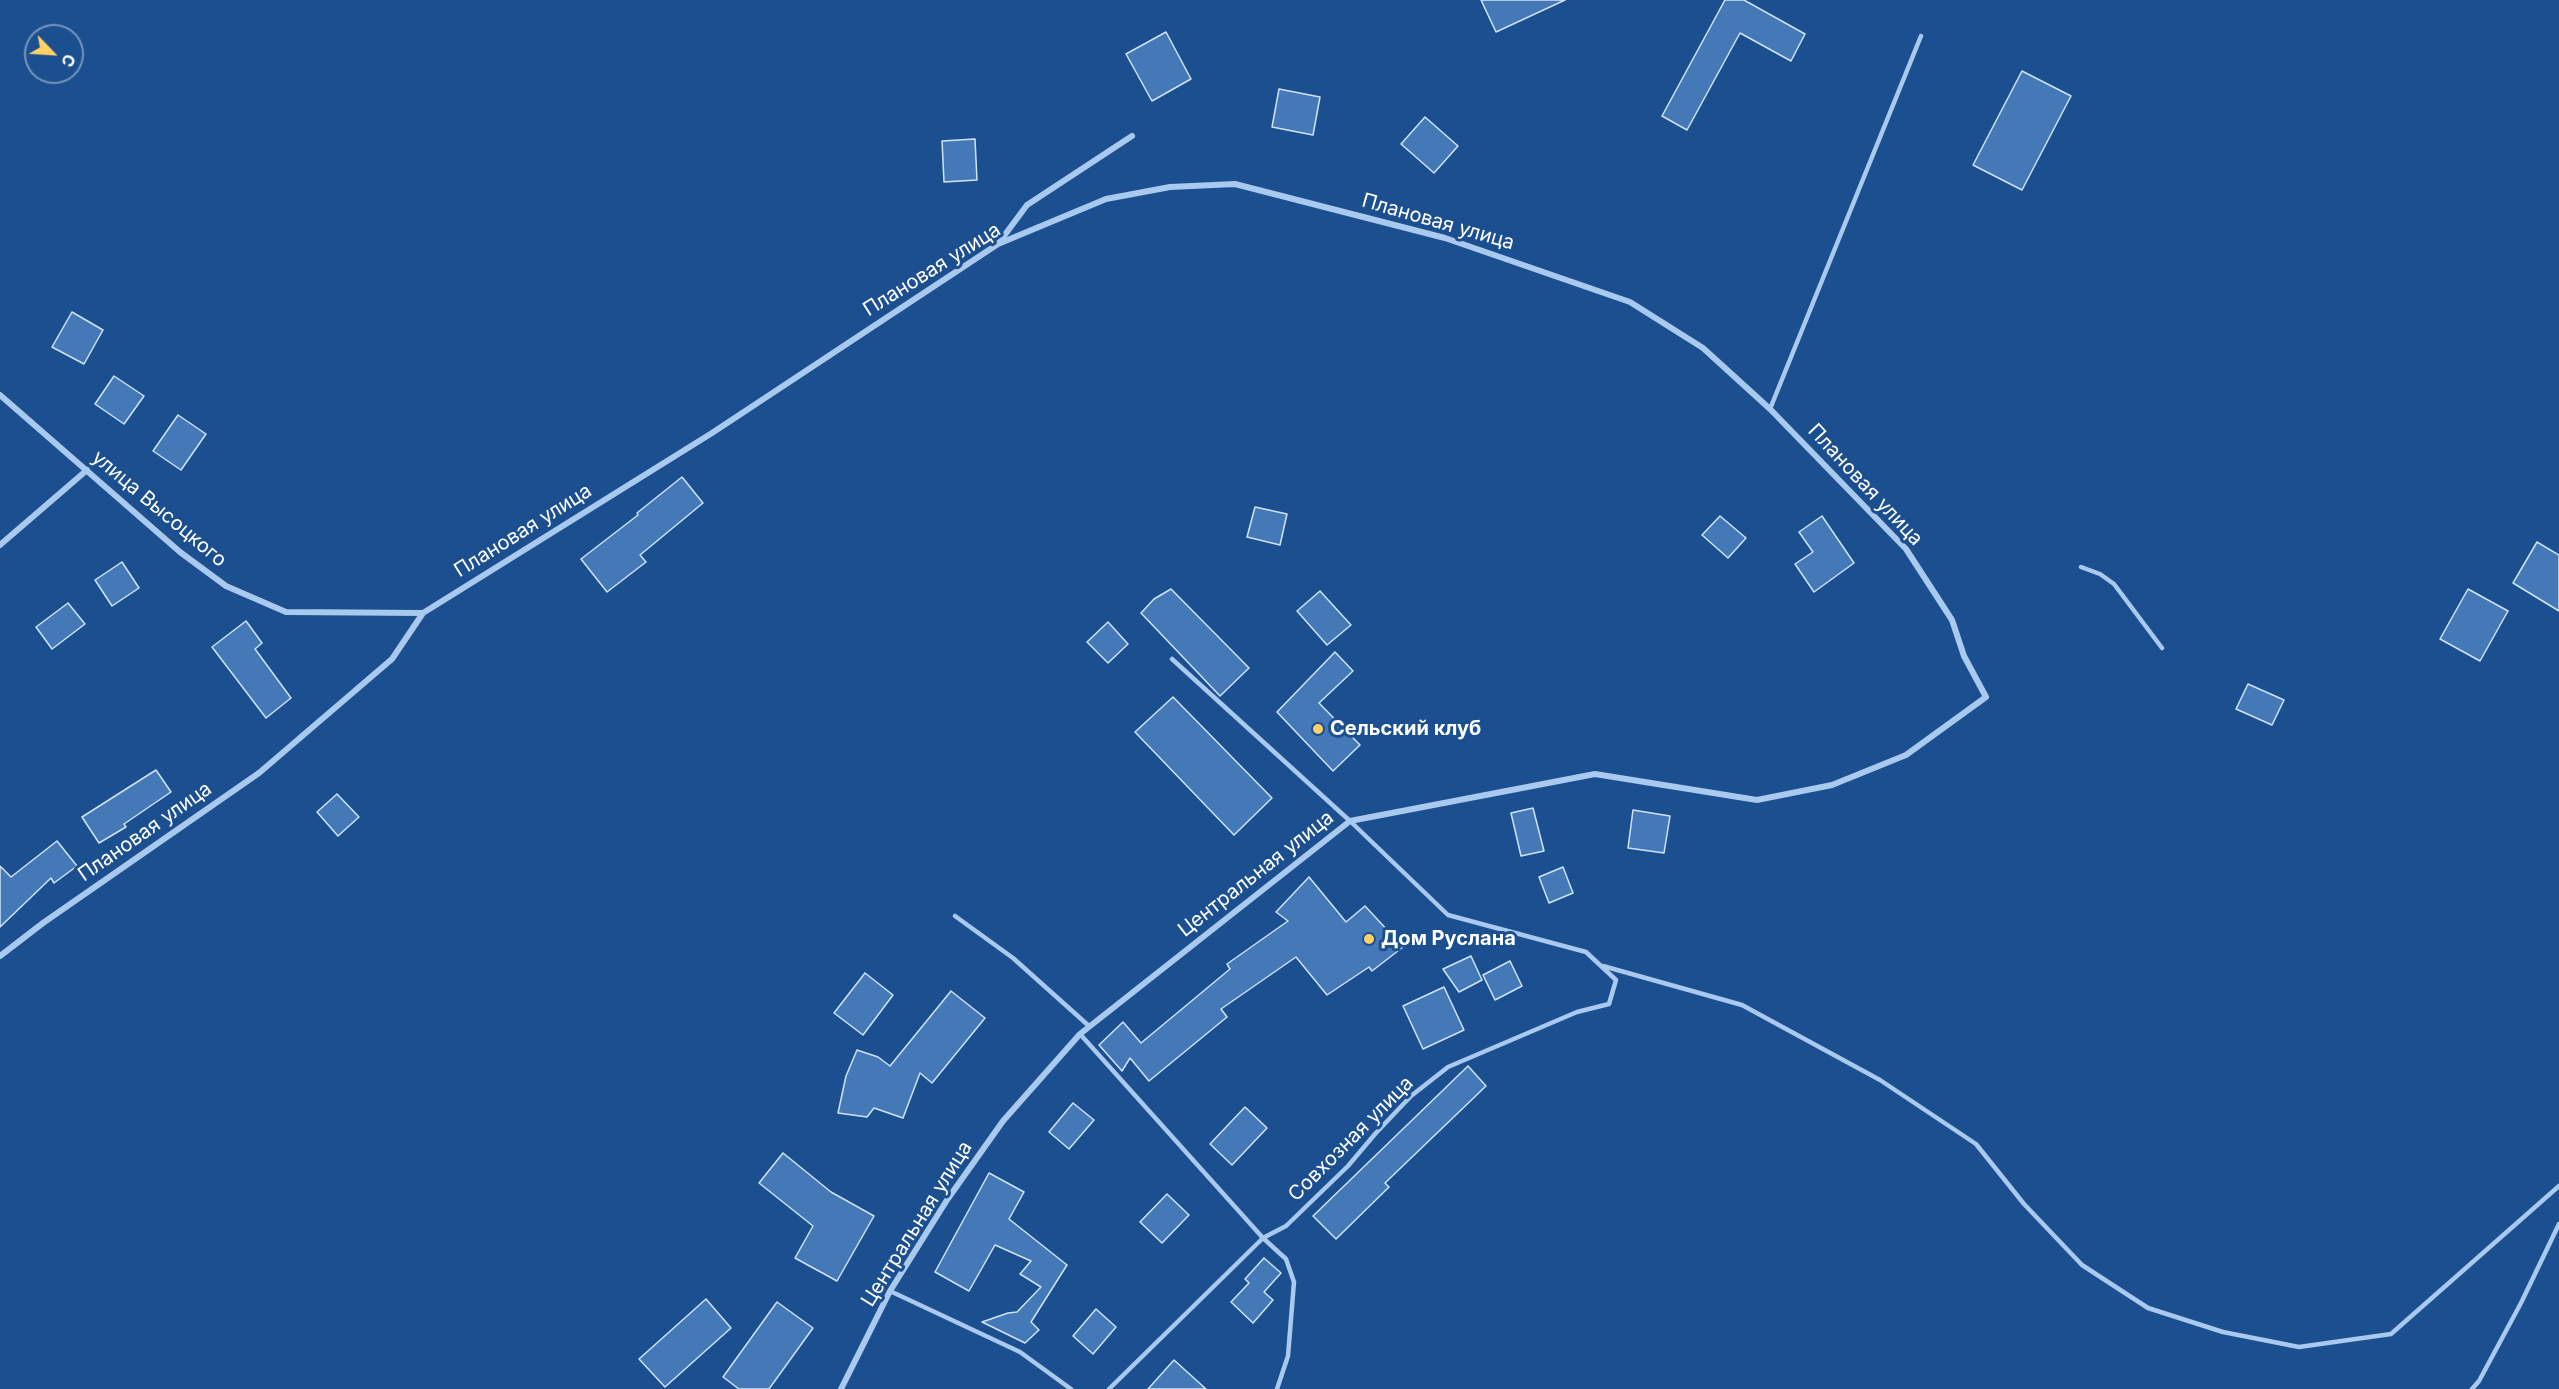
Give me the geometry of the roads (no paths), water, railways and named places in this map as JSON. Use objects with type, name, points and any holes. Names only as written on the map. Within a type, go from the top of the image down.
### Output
[{"type":"street","points":[[998,244],[1027,205],[1132,136]]},
{"type":"street","name":"Плановая улица","points":[[0,956],[53,916],[259,773],[392,658],[423,613],[712,433],[998,244],[1106,199],[1170,187],[1235,184],[1445,238],[1630,302],[1703,348],[1770,409],[1906,549],[1952,620],[1964,656],[1986,697]]},
{"type":"street","name":"улица Высоцкого","points":[[0,395],[180,552],[226,586],[286,612],[423,613]]},
{"type":"street","points":[[0,545],[87,470]]},
{"type":"street","name":"Центральная улица","points":[[841,1389],[890,1292],[947,1200],[1003,1121],[1080,1034],[1350,821],[1595,774],[1757,800],[1832,785],[1906,754],[1986,697]]},
{"type":"lane","points":[[1770,409],[1921,36]]},
{"type":"lane","points":[[2081,567],[2100,574],[2114,584],[2162,648]]},
{"type":"lane","name":"Совхозная улица","points":[[1109,1389],[1263,1238],[1286,1226],[1348,1166],[1411,1096],[1448,1067],[1577,1012],[1609,1004],[1616,980],[1586,952],[1448,915],[1350,821],[1172,659]]},
{"type":"lane","points":[[955,916],[1013,958],[1089,1026]]},
{"type":"lane","points":[[1600,965],[1742,1005],[1880,1080],[1976,1144],[2024,1204],[2082,1265],[2148,1308],[2223,1332],[2299,1347],[2391,1334],[2559,1186]]},
{"type":"lane","points":[[1080,1034],[1263,1238],[1286,1259],[1294,1282],[1288,1356],[1277,1389]]},
{"type":"lane","points":[[2472,1389],[2479,1381],[2521,1303],[2559,1224]]},
{"type":"lane","points":[[890,1292],[1020,1352],[1071,1389]]},
{"type":"place","name":"Сельский клуб","points":[[1318,729]]},
{"type":"place","name":"Дом Руслана","points":[[1369,939]]}]
